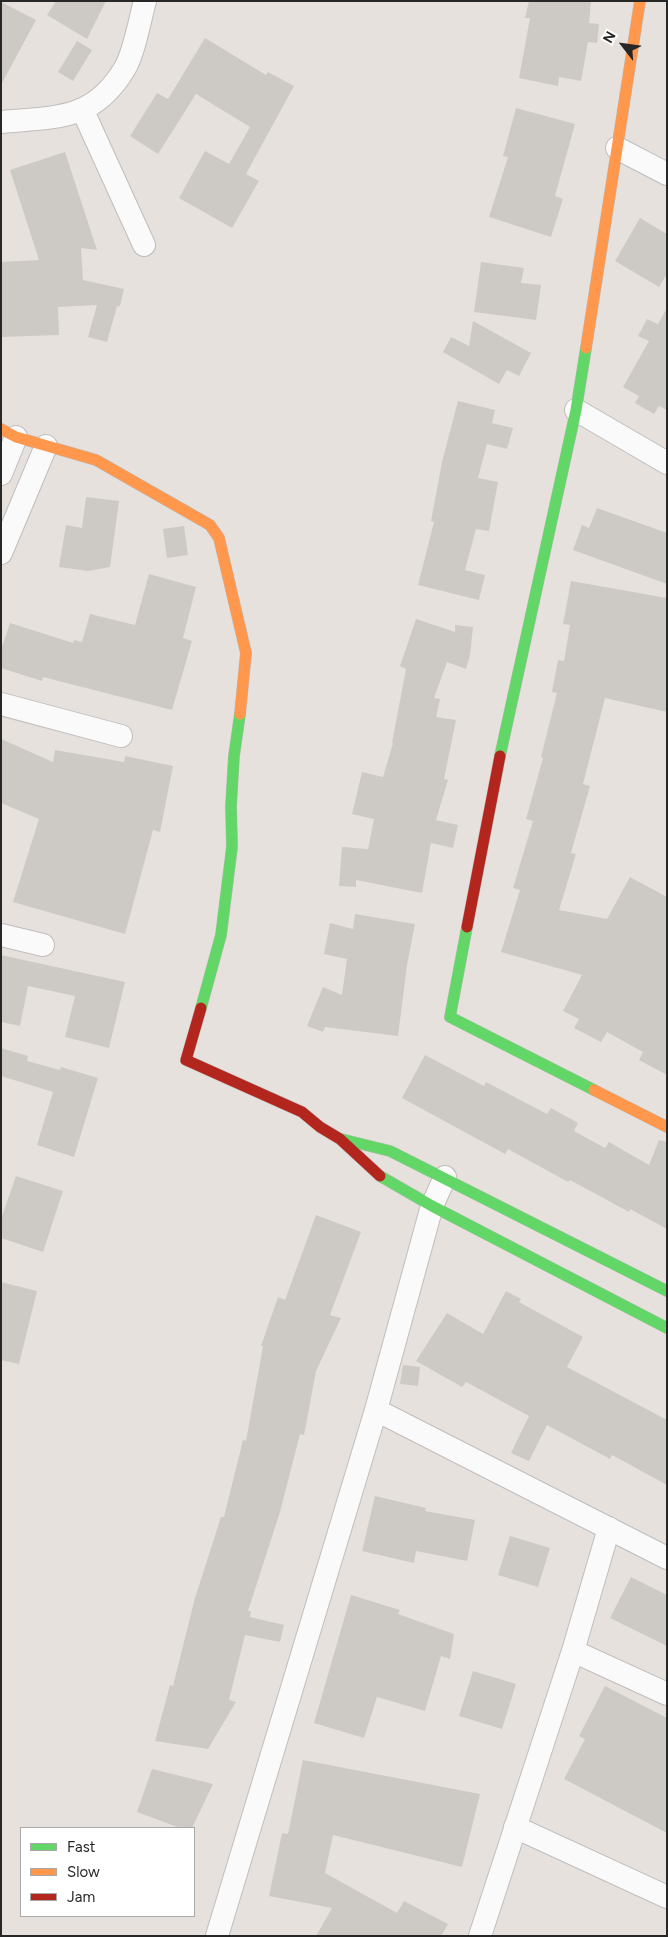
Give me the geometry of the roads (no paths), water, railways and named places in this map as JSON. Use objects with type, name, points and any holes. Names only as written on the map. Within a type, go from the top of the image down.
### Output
[{"type":"street","points":[[1,122],[61,117],[83,111],[101,99],[126,67],[145,1]]},
{"type":"street","points":[[640,1],[576,410],[513,691],[450,1017],[667,1127]]},
{"type":"street","points":[[83,111],[144,245]]},
{"type":"street","points":[[617,148],[667,174]]},
{"type":"street","points":[[576,410],[667,463]]},
{"type":"street","points":[[1,474],[9,433],[96,460],[197,516],[210,525],[219,538],[246,653],[244,689],[234,756],[231,806],[232,847],[220,935],[186,1060],[302,1112],[320,1127],[340,1139],[379,1175],[432,1206],[667,1328]]},
{"type":"street","points":[[1,553],[46,446]]},
{"type":"street","points":[[1,704],[120,736]]},
{"type":"street","points":[[1,935],[43,945]]},
{"type":"street","points":[[340,1139],[390,1151],[445,1177],[667,1291]]},
{"type":"street","points":[[217,1936],[376,1410],[432,1206],[445,1177]]},
{"type":"street","points":[[376,1410],[667,1558]]},
{"type":"street","points":[[480,1936],[573,1651],[609,1528]]},
{"type":"street","points":[[573,1651],[667,1694]]},
{"type":"street","points":[[515,1827],[667,1897]]}]
